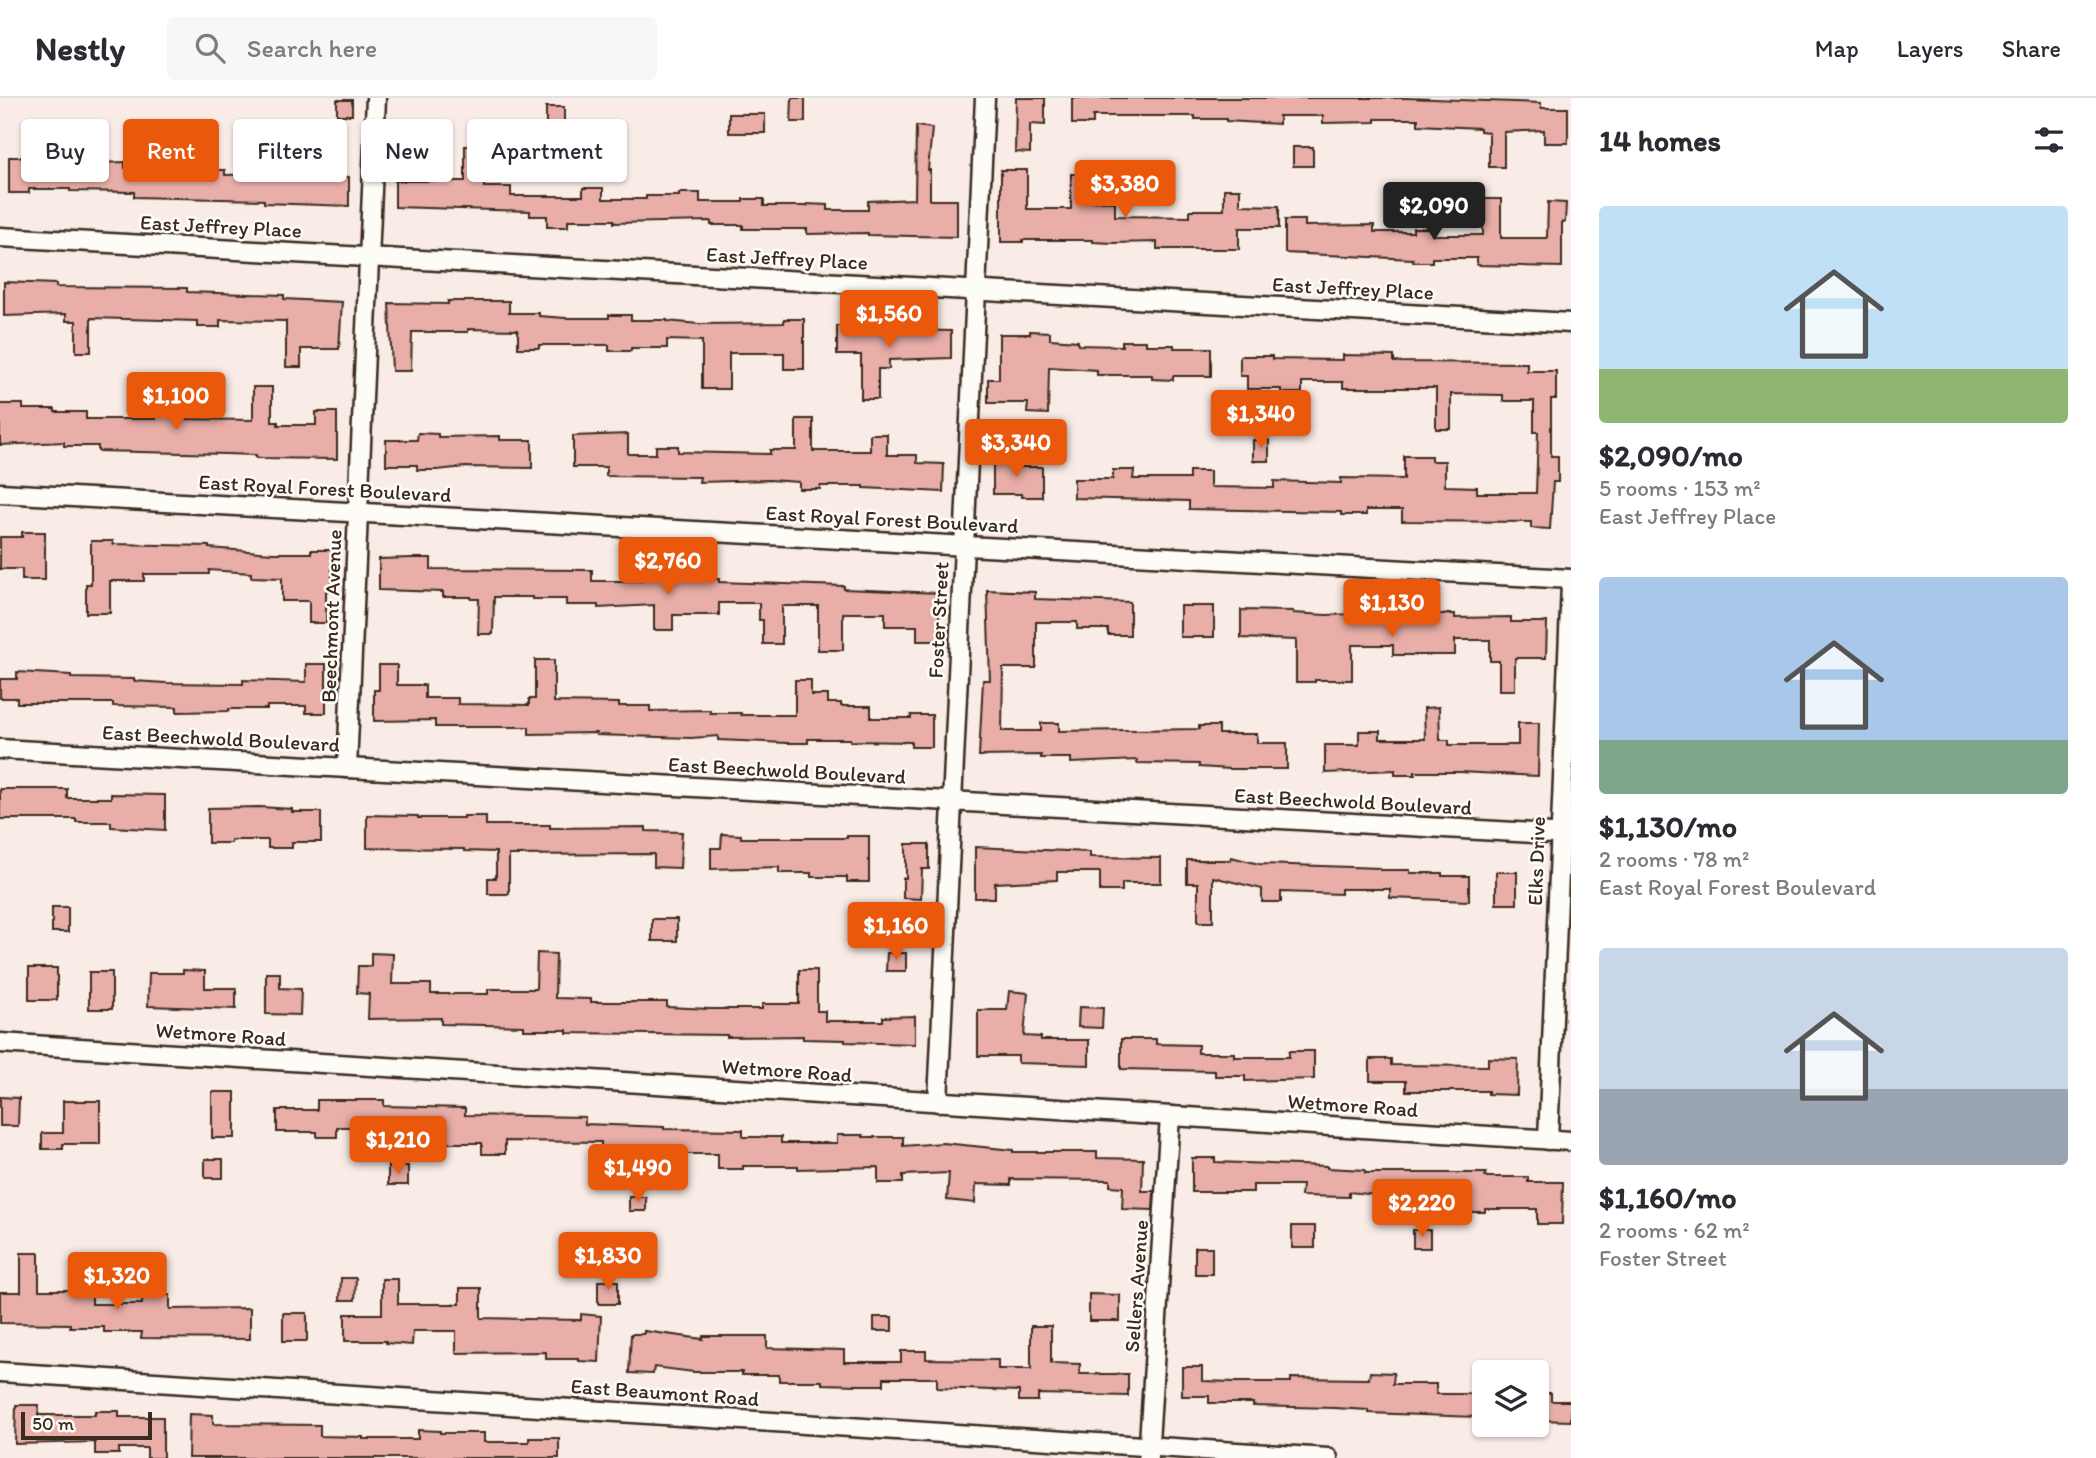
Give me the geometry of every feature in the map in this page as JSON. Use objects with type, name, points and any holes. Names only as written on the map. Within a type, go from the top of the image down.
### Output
[{"type":"street","name":"Beechmont Avenue","points":[[348,768],[376,98]]},
{"type":"street","name":"Foster Street","points":[[938,1102],[985,98]]},
{"type":"street","name":"East Jeffrey Place","points":[[0,236],[1571,323]]},
{"type":"street","name":"East Royal Forest Boulevard","points":[[0,493],[1571,582]]},
{"type":"street","name":"Elks Drive","points":[[1548,1140],[1565,835],[1571,582]]},
{"type":"street","name":"East Beechwold Boulevard","points":[[0,749],[1565,835]]},
{"type":"street","name":"Wetmore Road","points":[[0,1043],[1571,1141]]},
{"type":"street","name":"Sellers Avenue","points":[[1148,1452],[1170,1116]]},
{"type":"street","name":"East Beaumont Road","points":[[0,1372],[1148,1452],[1328,1458]]},
{"type":"building","points":[[792,98],[805,98],[805,122],[791,122]]},
{"type":"building","points":[[1016,98],[1045,98],[1045,125],[1030,124],[1030,153],[1015,152]]},
{"type":"building","points":[[1072,98],[1407,98],[1541,103],[1541,108],[1568,108],[1568,143],[1544,143],[1544,130],[1504,132],[1504,167],[1489,167],[1489,132],[1480,131],[1480,128],[1418,125],[1418,119],[1323,123],[1323,116],[1279,116],[1279,124],[1195,119],[1195,116],[1093,116],[1093,124],[1072,124]]},
{"type":"building","points":[[337,100],[352,100],[352,115],[337,115]]},
{"type":"building","points":[[546,107],[564,107],[564,119],[546,119]]},
{"type":"building","points":[[729,114],[765,114],[765,133],[729,133]]},
{"type":"building","points":[[916,126],[932,128],[928,170],[930,200],[957,200],[957,237],[868,233],[807,234],[807,229],[743,229],[743,225],[711,225],[711,221],[614,223],[614,220],[568,220],[568,227],[547,227],[547,216],[530,216],[530,211],[395,207],[395,182],[465,181],[467,146],[467,182],[484,182],[484,187],[511,187],[511,196],[583,196],[583,188],[603,188],[603,199],[646,199],[646,196],[700,193],[700,202],[764,199],[764,206],[828,205],[828,210],[868,210],[868,201],[915,199]]},
{"type":"building","points":[[1293,147],[1313,147],[1313,166],[1293,166]]},
{"type":"building","points":[[9,157],[21,157],[21,182],[109,182],[109,163],[123,162],[123,182],[219,182],[219,170],[225,170],[225,175],[233,175],[233,182],[347,182],[349,177],[349,206],[264,203],[264,200],[134,197],[134,192],[70,189],[29,189],[29,193],[9,193]]},
{"type":"building","points":[[1001,170],[1027,170],[1027,209],[1071,209],[1071,174],[1089,174],[1089,201],[1115,202],[1115,216],[1190,217],[1190,210],[1224,210],[1224,189],[1240,189],[1240,205],[1279,206],[1279,228],[1239,228],[1239,249],[1157,249],[1157,242],[1113,243],[1093,240],[1001,242]]},
{"type":"building","points":[[1483,199],[1501,199],[1501,238],[1547,238],[1548,202],[1566,203],[1565,222],[1562,222],[1562,267],[1477,265],[1477,258],[1432,258],[1432,262],[1413,262],[1413,259],[1285,253],[1285,220],[1305,220],[1305,226],[1374,225],[1374,232],[1413,232],[1413,228],[1432,228],[1432,235],[1483,235]]},
{"type":"building","points":[[4,282],[56,284],[56,287],[187,288],[187,292],[284,295],[284,299],[342,302],[339,349],[301,349],[301,367],[286,367],[286,321],[220,320],[220,327],[197,327],[197,321],[91,318],[91,352],[76,352],[76,321],[66,321],[66,314],[4,316]]},
{"type":"building","points":[[448,301],[509,301],[509,313],[539,313],[539,316],[566,318],[631,315],[631,320],[667,320],[699,324],[784,323],[784,319],[804,319],[804,369],[784,369],[784,353],[729,353],[729,389],[702,389],[702,341],[667,340],[667,348],[631,348],[631,351],[609,351],[609,345],[539,345],[539,348],[518,348],[518,330],[468,329],[468,332],[412,332],[411,371],[392,371],[389,303],[448,304]]},
{"type":"building","points":[[837,326],[951,331],[951,358],[889,360],[889,369],[878,369],[878,399],[861,399],[861,355],[837,355]]},
{"type":"building","points":[[1030,331],[1050,332],[1050,339],[1078,341],[1078,345],[1122,346],[1122,341],[1146,341],[1146,345],[1211,348],[1211,376],[1152,379],[1152,375],[1097,375],[1097,370],[1049,367],[1048,414],[1027,413],[1028,403],[988,403],[988,379],[999,379],[999,334],[1030,334]]},
{"type":"building","points":[[1343,355],[1394,356],[1394,362],[1527,363],[1527,371],[1556,371],[1556,399],[1551,399],[1551,456],[1558,456],[1558,482],[1553,482],[1550,529],[1531,528],[1531,522],[1402,521],[1402,510],[1366,510],[1366,515],[1341,515],[1341,512],[1189,509],[1189,501],[1074,498],[1074,479],[1113,479],[1113,470],[1134,470],[1133,479],[1189,479],[1189,471],[1210,471],[1210,487],[1274,488],[1274,481],[1341,483],[1341,478],[1404,479],[1404,456],[1431,456],[1431,461],[1445,461],[1445,486],[1477,487],[1477,493],[1536,493],[1538,432],[1534,432],[1534,401],[1503,401],[1503,395],[1451,394],[1451,429],[1436,429],[1436,388],[1343,388],[1343,382],[1302,382],[1302,393],[1281,393],[1281,389],[1247,389],[1247,376],[1240,376],[1240,356],[1343,360]]},
{"type":"building","points":[[253,387],[272,387],[272,422],[278,422],[278,425],[316,425],[316,412],[337,412],[337,459],[98,451],[98,446],[64,446],[64,442],[0,445],[0,404],[23,404],[23,409],[55,409],[55,412],[86,412],[86,419],[156,419],[156,412],[181,412],[181,419],[253,420]]},
{"type":"building","points":[[796,419],[813,419],[813,451],[870,451],[870,434],[887,434],[887,455],[917,455],[917,463],[944,464],[943,492],[864,486],[799,489],[799,482],[699,482],[700,477],[606,476],[606,467],[573,467],[573,436],[628,434],[628,454],[656,454],[656,446],[678,446],[678,452],[770,454],[770,450],[796,450]]},
{"type":"building","points":[[418,433],[438,434],[438,437],[500,436],[500,440],[532,440],[532,468],[465,467],[417,470],[417,465],[386,465],[386,440],[417,440]]},
{"type":"building","points":[[1253,440],[1269,440],[1269,461],[1253,461]]},
{"type":"building","points":[[993,458],[1013,458],[1013,467],[1042,467],[1042,497],[993,494]]},
{"type":"building","points":[[22,532],[45,532],[45,580],[22,580],[22,569],[0,569],[0,537],[22,537]]},
{"type":"building","points":[[91,541],[209,546],[273,553],[332,550],[332,591],[326,591],[326,623],[309,623],[309,601],[282,601],[282,578],[251,577],[251,573],[209,570],[209,574],[144,574],[144,581],[110,581],[110,613],[86,613],[86,584],[91,584]]},
{"type":"building","points":[[431,558],[431,569],[592,570],[592,581],[690,577],[719,579],[719,582],[844,586],[844,589],[939,593],[939,641],[917,641],[917,626],[885,626],[885,613],[843,613],[843,650],[818,650],[818,606],[782,606],[782,644],[763,644],[763,620],[759,620],[759,603],[719,603],[719,615],[673,615],[673,630],[654,630],[654,605],[598,608],[598,605],[566,605],[566,599],[532,597],[494,597],[493,634],[478,634],[479,599],[443,597],[443,592],[379,590],[379,559]]},
{"type":"building","points":[[987,590],[1035,592],[1035,599],[1130,602],[1130,635],[1108,635],[1108,629],[1077,629],[1077,622],[1036,622],[1036,668],[1003,668],[1002,731],[1041,731],[1041,723],[1059,723],[1059,731],[1199,729],[1199,726],[1219,726],[1219,734],[1257,734],[1257,743],[1287,743],[1287,769],[1230,769],[1199,767],[1199,764],[1137,763],[1137,760],[1071,763],[1071,758],[1041,758],[1041,755],[979,756],[983,680],[990,680]]},
{"type":"building","points":[[1180,606],[1214,606],[1214,637],[1180,637]]},
{"type":"building","points":[[1241,610],[1326,615],[1387,613],[1387,617],[1434,618],[1434,614],[1455,614],[1455,618],[1511,617],[1511,622],[1547,622],[1546,658],[1515,658],[1515,690],[1499,690],[1499,661],[1490,661],[1490,640],[1455,640],[1455,655],[1393,655],[1393,645],[1352,645],[1352,680],[1296,682],[1296,640],[1241,638]]},
{"type":"building","points":[[535,660],[554,660],[554,702],[619,703],[619,706],[650,706],[650,711],[710,710],[710,713],[741,715],[795,715],[795,680],[811,680],[811,695],[828,695],[828,703],[841,703],[841,706],[871,706],[871,718],[932,715],[932,747],[911,747],[911,742],[850,739],[808,739],[808,743],[787,743],[718,740],[718,736],[691,738],[596,733],[529,734],[529,727],[435,727],[435,720],[374,721],[374,690],[379,690],[379,665],[397,665],[397,685],[425,685],[425,698],[458,698],[458,704],[529,705],[529,699],[535,699]]},
{"type":"building","points":[[306,664],[326,664],[326,713],[306,713],[306,706],[177,712],[177,707],[113,706],[113,703],[17,703],[17,698],[0,698],[0,679],[17,679],[17,672],[71,675],[71,678],[243,684],[243,680],[306,682]]},
{"type":"building","points":[[1439,707],[1440,740],[1449,740],[1449,745],[1518,745],[1518,723],[1539,723],[1538,776],[1459,772],[1395,775],[1395,770],[1325,773],[1325,745],[1359,745],[1359,731],[1380,731],[1380,739],[1425,739],[1424,708]]},
{"type":"building","points":[[0,789],[67,789],[67,798],[111,798],[111,794],[165,795],[165,830],[111,827],[111,822],[76,822],[76,819],[0,819]]},
{"type":"building","points":[[208,808],[292,809],[292,812],[321,812],[321,842],[292,842],[292,848],[268,848],[268,840],[208,843]]},
{"type":"building","points":[[367,815],[418,818],[486,816],[486,825],[550,825],[550,828],[646,827],[646,831],[682,832],[680,868],[654,867],[654,854],[509,855],[509,894],[488,894],[488,878],[496,878],[496,852],[367,848]]},
{"type":"building","points":[[722,834],[741,835],[741,838],[869,836],[869,882],[847,882],[847,877],[811,877],[811,873],[779,873],[779,867],[711,869],[711,848],[721,848]]},
{"type":"building","points":[[906,844],[929,844],[929,869],[922,869],[921,899],[903,898]]},
{"type":"building","points":[[975,847],[1090,852],[1090,857],[1161,858],[1161,883],[1122,883],[1122,891],[1100,891],[1100,872],[1057,872],[1057,880],[995,883],[995,898],[975,898]]},
{"type":"building","points":[[1231,857],[1259,864],[1380,868],[1410,870],[1410,873],[1442,873],[1442,876],[1469,876],[1469,901],[1390,898],[1390,889],[1341,889],[1341,894],[1281,892],[1281,902],[1262,902],[1262,889],[1213,877],[1213,922],[1198,922],[1198,883],[1187,883],[1187,860],[1230,860]]},
{"type":"building","points":[[1496,872],[1517,872],[1517,904],[1496,904]]},
{"type":"building","points":[[52,907],[68,907],[68,932],[52,932]]},
{"type":"building","points":[[652,919],[677,919],[677,941],[652,941]]},
{"type":"building","points":[[371,953],[393,954],[392,984],[431,984],[431,994],[488,994],[488,989],[536,989],[537,953],[556,954],[555,998],[591,999],[591,1002],[667,1002],[667,1007],[710,1009],[762,1009],[762,1004],[799,1004],[799,970],[817,970],[817,1011],[825,1011],[825,1021],[883,1021],[883,1017],[915,1016],[915,1044],[803,1039],[803,1036],[567,1033],[567,1030],[524,1030],[524,1026],[441,1024],[441,1018],[368,1019],[369,994],[357,993],[358,966],[371,966]]},
{"type":"building","points":[[887,953],[906,953],[906,971],[886,971]]},
{"type":"building","points":[[29,968],[57,968],[57,1000],[29,1000]]},
{"type":"building","points":[[183,970],[205,971],[205,988],[236,988],[236,1009],[148,1006],[149,973],[183,973]]},
{"type":"building","points":[[89,972],[112,972],[112,1009],[89,1009]]},
{"type":"building","points":[[266,973],[280,973],[280,988],[301,989],[300,1015],[266,1014]]},
{"type":"building","points":[[1009,991],[1028,993],[1024,1036],[1041,1037],[1041,1040],[1089,1040],[1089,1065],[1018,1063],[1018,1056],[978,1056],[978,1010],[1007,1010]]},
{"type":"building","points":[[1079,1007],[1103,1008],[1102,1028],[1078,1027]]},
{"type":"building","points":[[1121,1039],[1156,1039],[1156,1044],[1198,1045],[1198,1053],[1234,1053],[1234,1057],[1289,1057],[1289,1051],[1314,1051],[1314,1079],[1245,1081],[1245,1076],[1215,1076],[1215,1071],[1121,1069]]},
{"type":"building","points":[[1488,1058],[1518,1059],[1517,1095],[1488,1094],[1488,1091],[1406,1091],[1406,1081],[1370,1081],[1370,1059],[1391,1059],[1391,1065],[1488,1066]]},
{"type":"building","points":[[212,1092],[235,1092],[235,1138],[212,1138]]},
{"type":"building","points":[[0,1097],[19,1098],[18,1126],[0,1126]]},
{"type":"building","points":[[317,1100],[384,1100],[384,1106],[465,1108],[465,1115],[585,1117],[585,1124],[743,1130],[743,1137],[781,1137],[781,1143],[837,1143],[837,1135],[863,1135],[903,1137],[903,1146],[943,1143],[1013,1152],[1097,1152],[1097,1158],[1143,1159],[1142,1191],[1154,1191],[1153,1210],[1122,1209],[1123,1187],[1110,1186],[1110,1180],[1011,1179],[1011,1185],[976,1184],[975,1203],[947,1200],[949,1173],[903,1175],[903,1183],[878,1183],[878,1167],[798,1169],[798,1166],[743,1166],[743,1169],[718,1169],[718,1154],[664,1154],[664,1172],[637,1172],[637,1157],[601,1157],[601,1142],[505,1141],[505,1154],[482,1154],[482,1143],[422,1143],[422,1146],[398,1146],[398,1127],[337,1127],[337,1137],[317,1137],[317,1132],[277,1132],[277,1110],[317,1110]]},
{"type":"building","points":[[63,1101],[100,1101],[100,1144],[63,1144],[63,1149],[42,1149],[42,1133],[63,1133]]},
{"type":"building","points":[[1192,1158],[1215,1158],[1215,1162],[1327,1166],[1365,1170],[1365,1173],[1486,1173],[1485,1177],[1528,1177],[1528,1182],[1563,1182],[1562,1224],[1537,1224],[1537,1209],[1485,1209],[1485,1212],[1464,1212],[1465,1198],[1422,1198],[1422,1195],[1349,1192],[1349,1197],[1301,1196],[1302,1185],[1253,1185],[1253,1192],[1192,1192]]},
{"type":"building","points":[[205,1159],[223,1159],[223,1178],[205,1178]]},
{"type":"building","points":[[388,1166],[408,1166],[408,1185],[388,1185]]},
{"type":"building","points":[[629,1197],[646,1197],[646,1211],[629,1211]]},
{"type":"building","points":[[1292,1226],[1315,1226],[1315,1248],[1292,1248]]},
{"type":"building","points":[[1413,1230],[1430,1230],[1430,1248],[1413,1248]]},
{"type":"building","points":[[1195,1247],[1212,1247],[1212,1274],[1195,1274]]},
{"type":"building","points":[[21,1253],[39,1253],[39,1290],[92,1290],[92,1304],[142,1304],[142,1295],[170,1295],[170,1309],[250,1308],[250,1339],[141,1338],[142,1332],[104,1332],[104,1327],[0,1323],[0,1292],[21,1292]]},
{"type":"building","points":[[341,1278],[356,1278],[355,1300],[340,1300]]},
{"type":"building","points":[[382,1279],[398,1279],[398,1304],[460,1304],[460,1288],[481,1288],[481,1318],[581,1320],[581,1314],[601,1316],[599,1362],[546,1359],[546,1352],[456,1353],[456,1331],[413,1331],[412,1345],[386,1341],[345,1341],[345,1314],[382,1314]]},
{"type":"building","points":[[598,1281],[618,1281],[618,1304],[598,1304]]},
{"type":"building","points":[[1089,1294],[1120,1295],[1120,1321],[1089,1321]]},
{"type":"building","points":[[283,1313],[307,1313],[307,1341],[283,1341]]},
{"type":"building","points":[[874,1317],[892,1317],[892,1331],[874,1331]]},
{"type":"building","points":[[1031,1326],[1051,1326],[1051,1363],[1080,1364],[1080,1374],[1128,1374],[1128,1396],[1038,1394],[1038,1401],[1019,1401],[1019,1391],[937,1388],[937,1378],[884,1378],[884,1385],[858,1385],[822,1384],[822,1381],[779,1381],[779,1375],[694,1372],[654,1367],[653,1374],[629,1373],[631,1334],[644,1334],[644,1331],[703,1339],[703,1336],[767,1336],[767,1348],[844,1350],[844,1362],[901,1362],[901,1351],[926,1351],[926,1359],[998,1360],[998,1369],[1031,1369]]},
{"type":"building","points":[[1182,1367],[1202,1367],[1202,1381],[1235,1382],[1291,1382],[1291,1378],[1369,1379],[1370,1372],[1394,1373],[1393,1384],[1436,1384],[1436,1394],[1472,1394],[1472,1417],[1253,1406],[1253,1403],[1209,1403],[1209,1396],[1182,1396]]},
{"type":"building","points":[[1549,1393],[1551,1401],[1571,1401],[1571,1421],[1549,1420]]},
{"type":"building","points":[[16,1405],[39,1405],[38,1415],[95,1415],[95,1411],[119,1411],[119,1417],[163,1417],[163,1458],[147,1458],[147,1448],[119,1448],[119,1454],[95,1454],[95,1442],[15,1444]]},
{"type":"building","points":[[189,1414],[213,1415],[213,1424],[320,1425],[320,1436],[363,1439],[418,1439],[418,1430],[484,1433],[484,1442],[529,1442],[529,1438],[559,1438],[559,1458],[188,1458]]}]
